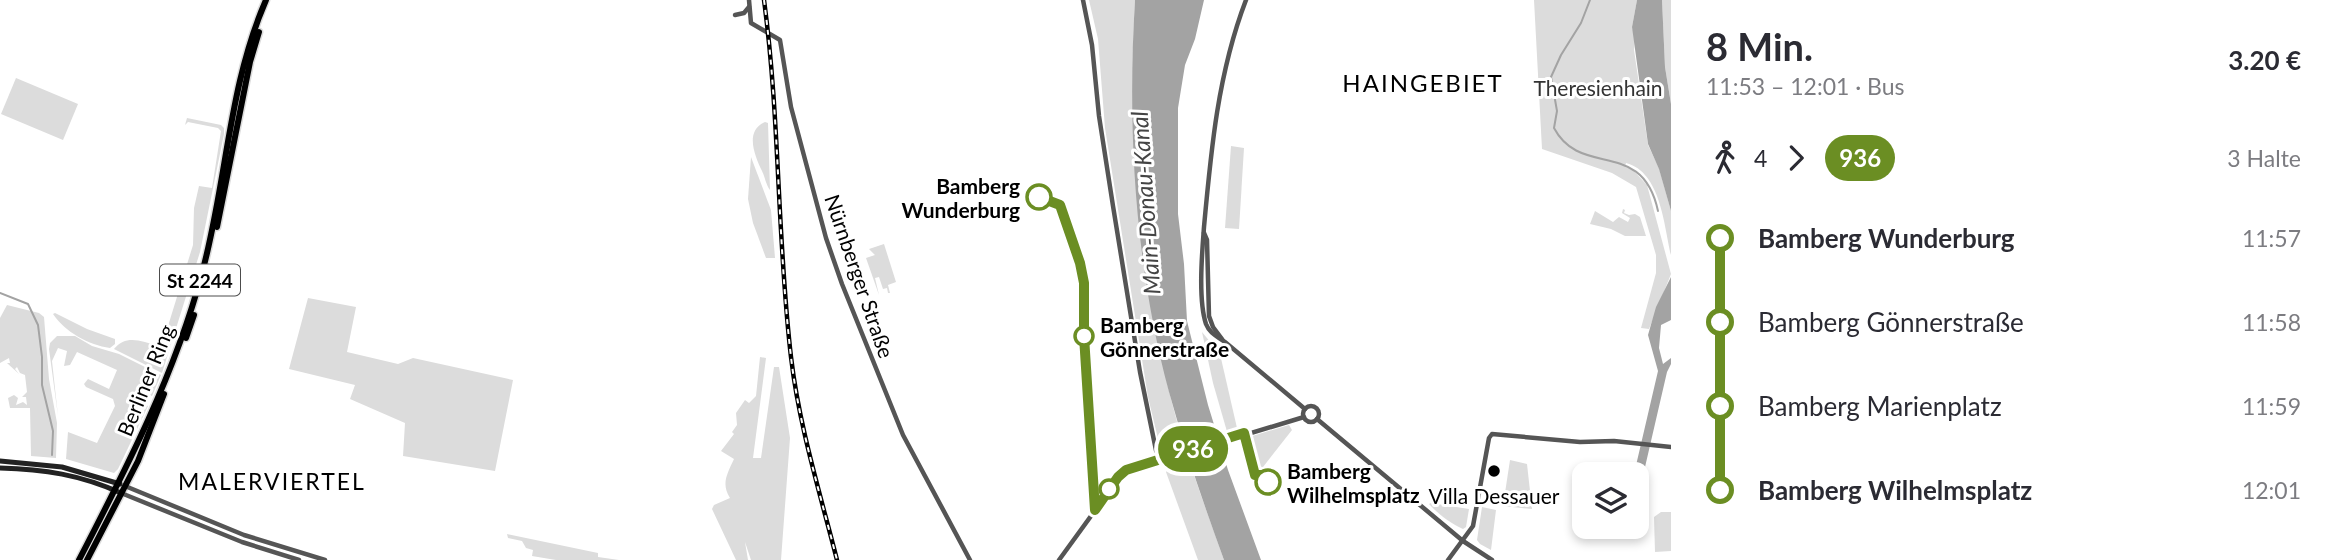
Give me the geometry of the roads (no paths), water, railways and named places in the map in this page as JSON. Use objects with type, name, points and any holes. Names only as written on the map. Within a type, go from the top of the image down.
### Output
[{"type":"main road","name":"Berliner Ring","points":[[79,560],[138,461],[200,296],[217,228],[250,62],[269,0]]},
{"type":"main road","points":[[0,461],[62,467],[120,488]]},
{"type":"main road","points":[[0,468],[62,472],[120,488]]},
{"type":"main road","name":"Berliner Ring","points":[[87,560],[120,488]]},
{"type":"street","points":[[1083,0],[1092,44],[1099,116],[1140,372],[1158,460]]},
{"type":"street","points":[[1245,0],[1226,65],[1208,170],[1203,232],[1207,240],[1209,316],[1222,340],[1306,409]]},
{"type":"street","points":[[735,15],[744,13],[749,3]]},
{"type":"street","name":"Nürnberger Straße","points":[[749,3],[751,23],[780,40],[791,107],[826,237],[865,346],[905,440],[970,560]]},
{"type":"street","points":[[1312,406],[1317,408],[1317,419],[1311,422],[1304,417],[1306,409],[1312,406]]},
{"type":"street","points":[[1059,560],[1123,472],[1244,433],[1304,417]]},
{"type":"street","points":[[1317,419],[1463,541],[1492,560]]},
{"type":"street","points":[[1448,560],[1473,526],[1489,438],[1492,434],[1671,447]]},
{"type":"street","points":[[120,488],[277,546],[326,560]]},
{"type":"street","points":[[120,488],[242,542],[299,560]]},
{"type":"water","name":"Main-Donau-Kanal","points":[[1135,0],[1204,0],[1195,39],[1185,65],[1178,108],[1178,214],[1187,321],[1228,470],[1261,560],[1224,560],[1182,435],[1157,344],[1141,247],[1136,197],[1132,99]]},
{"type":"water","points":[[1637,0],[1662,0],[1665,67],[1671,104],[1671,211],[1659,169],[1648,144],[1632,27]]},
{"type":"water","points":[[1671,277],[1671,320],[1661,325],[1659,348],[1663,364],[1671,358],[1671,364],[1646,462],[1637,462],[1658,371],[1648,335],[1656,307]]},
{"type":"waterway","points":[[1590,0],[1581,23],[1551,77],[1557,111],[1554,128],[1566,143],[1579,152],[1625,166],[1639,174],[1650,188],[1658,211]]},
{"type":"waterway","points":[[0,293],[28,304],[38,325],[42,385],[53,431],[52,455]]},
{"type":"railway","points":[[764,0],[773,89],[791,357],[805,434],[837,560]]},
{"type":"place","name":"Bamberg Wunderburg","points":[[1039,197]]},
{"type":"place","name":"Bamberg Gönnerstraße","points":[[1084,336]]},
{"type":"place","name":"Villa Dessauer","points":[[1494,471]]},
{"type":"place","name":"Bamberg Wilhelmsplatz","points":[[1268,482]]},
{"type":"district","name":"HAINGEBIET","points":[[1423,82]]},
{"type":"district","name":"MALERVIERTEL","points":[[272,481]]},
{"type":"park label","name":"Theresienhain","points":[[1598,87]]}]
